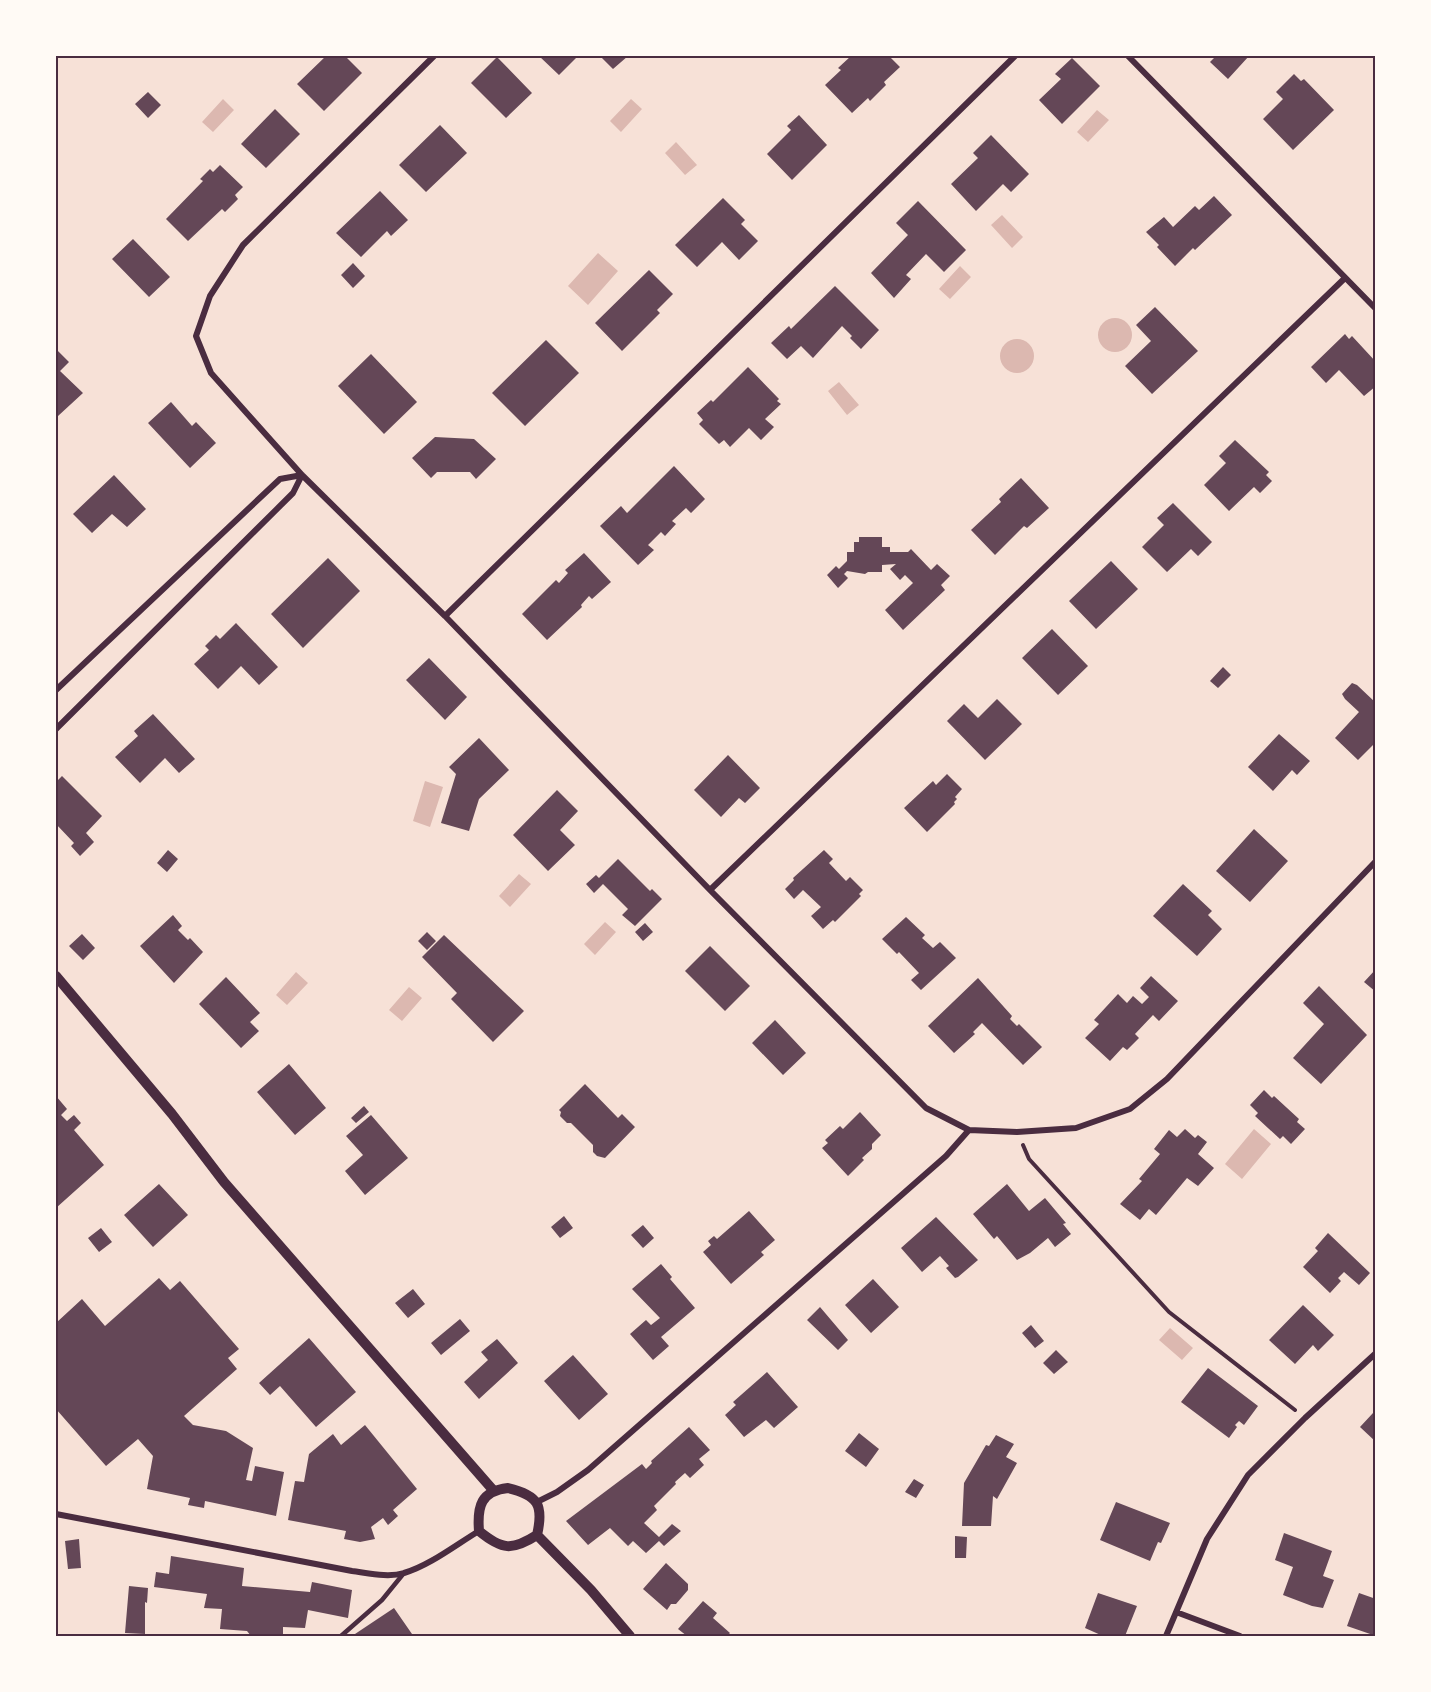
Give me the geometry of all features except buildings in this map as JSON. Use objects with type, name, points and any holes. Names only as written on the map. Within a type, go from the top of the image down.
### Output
[{"type":"street","points":[[434,56],[243,245],[210,296],[196,336],[211,373],[302,475],[445,616],[710,890],[926,1108],[969,1130],[1017,1132],[1076,1128],[1130,1108],[1167,1078],[1376,861]]},
{"type":"street","points":[[445,616],[1015,56]]},
{"type":"street","points":[[1128,56],[1376,309]]},
{"type":"street","points":[[710,890],[1345,278]]},
{"type":"street","points":[[56,690],[280,479],[302,475]]},
{"type":"street","points":[[56,729],[293,493],[302,475]]},
{"type":"street","points":[[56,976],[172,1114],[224,1182],[493,1490]]},
{"type":"street","points":[[537,1502],[557,1492],[588,1470],[946,1156],[969,1130]]},
{"type":"street","points":[[1166,1636],[1207,1539],[1248,1475],[1305,1418],[1376,1353]]},
{"type":"street","points":[[508,1488],[516,1490],[537,1502],[541,1519],[537,1535],[520,1544],[504,1547],[479,1531],[478,1520],[483,1499],[493,1490],[508,1488]]},
{"type":"street","points":[[56,1514],[352,1571],[386,1575],[404,1574],[422,1566],[479,1531]]},
{"type":"street","points":[[537,1535],[591,1590],[630,1636]]},
{"type":"street","points":[[1176,1612],[1240,1636]]},
{"type":"lane","points":[[341,1636],[382,1600],[404,1574]]},
{"type":"path","points":[[1017,1132],[1029,1159],[1169,1312],[1305,1418]]},
{"type":"shaded area","points":[[223,99],[234,110],[213,132],[202,122]]},
{"type":"shaded area","points":[[631,99],[642,109],[621,132],[610,121]]},
{"type":"shaded area","points":[[1097,110],[1109,120],[1088,142],[1077,132]]},
{"type":"shaded area","points":[[676,142],[697,165],[685,175],[665,153]]},
{"type":"shaded area","points":[[1002,215],[1023,237],[1012,248],[991,225]]},
{"type":"shaded area","points":[[598,253],[618,271],[588,305],[568,286]]},
{"type":"shaded area","points":[[960,266],[971,277],[950,299],[939,289]]},
{"type":"shaded area","points":[[1115,318],[1127,323],[1132,335],[1127,347],[1115,352],[1103,347],[1098,335],[1103,323]]},
{"type":"shaded area","points":[[1017,339],[1029,344],[1034,356],[1029,368],[1017,373],[1005,368],[1000,356],[1005,344]]},
{"type":"shaded area","points":[[839,382],[859,405],[847,415],[828,391]]},
{"type":"shaded area","points":[[425,781],[443,787],[430,827],[413,821]]},
{"type":"shaded area","points":[[519,874],[531,884],[510,907],[499,896]]},
{"type":"shaded area","points":[[605,922],[616,932],[595,955],[584,944]]},
{"type":"shaded area","points":[[296,972],[308,983],[287,1005],[276,995]]},
{"type":"shaded area","points":[[409,987],[422,998],[402,1021],[389,1010]]},
{"type":"shaded area","points":[[1254,1129],[1271,1144],[1242,1179],[1225,1164]]},
{"type":"shaded area","points":[[1170,1328],[1193,1348],[1182,1360],[1159,1340]]}]
